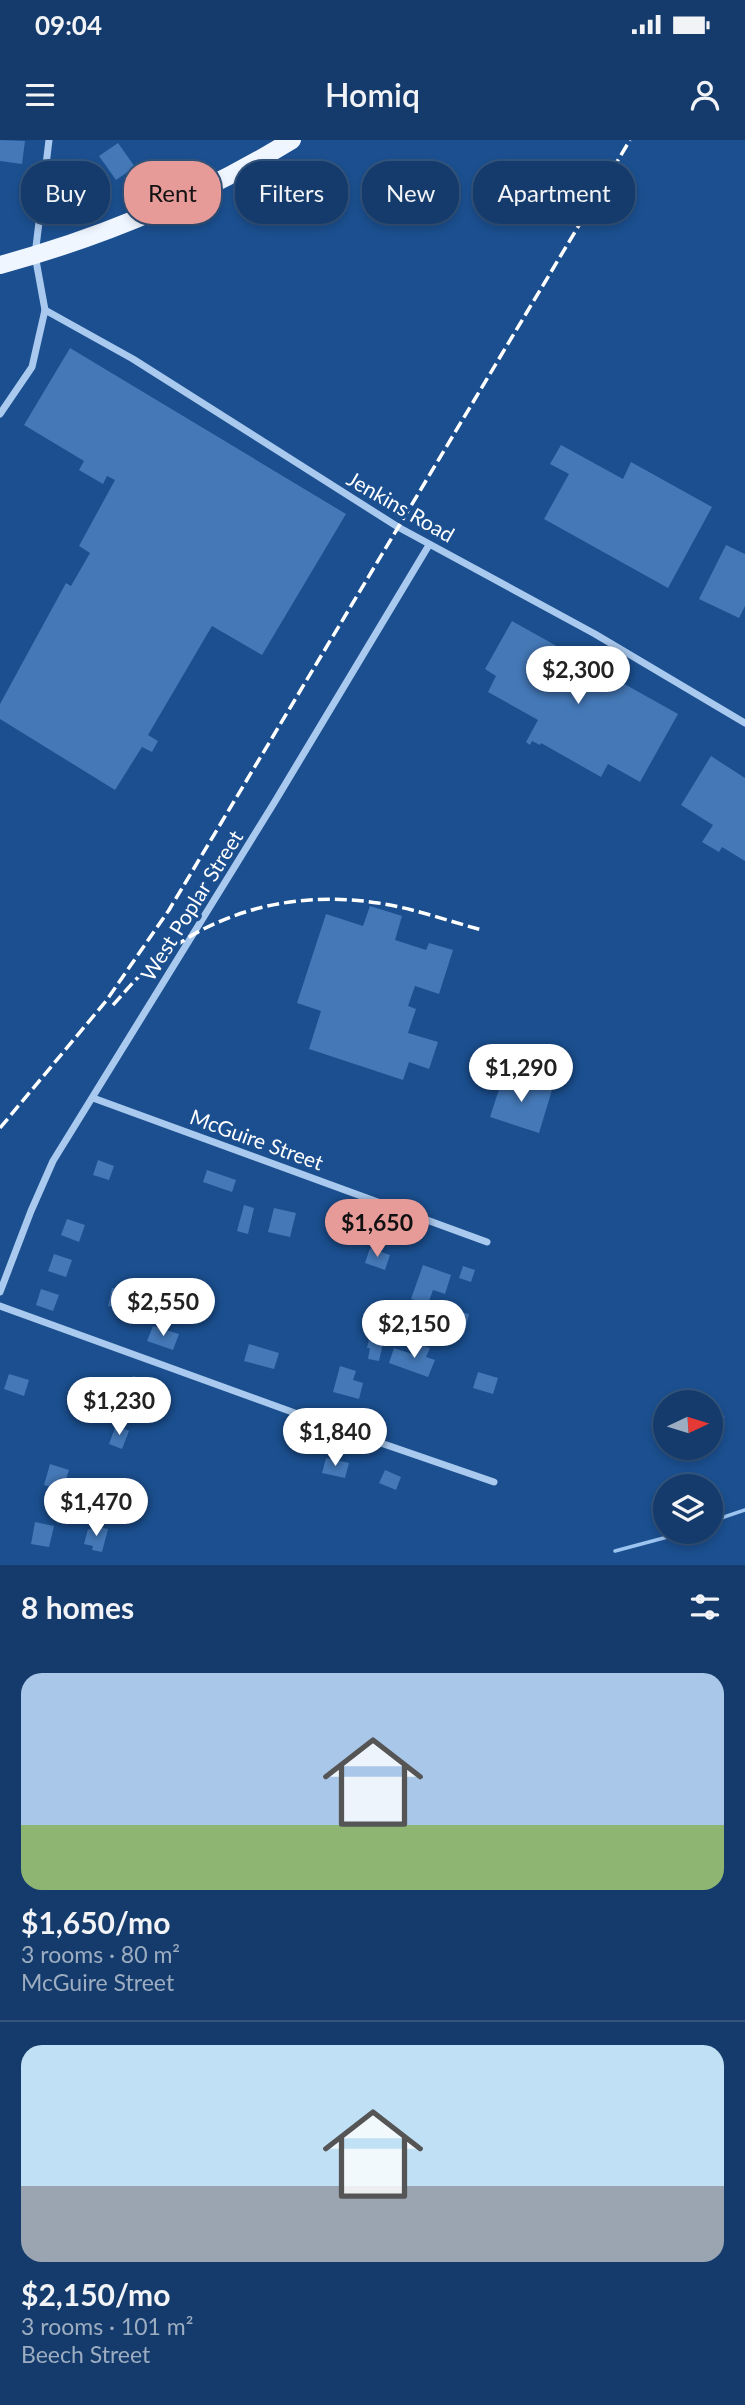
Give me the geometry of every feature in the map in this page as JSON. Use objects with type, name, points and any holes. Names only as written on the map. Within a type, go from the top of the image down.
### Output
[{"type":"main road","points":[[0,265],[150,214],[249,166],[292,140]]},
{"type":"street","points":[[0,414],[32,367],[45,310],[35,255],[49,140]]},
{"type":"street","name":"Jenkins Road","points":[[45,310],[133,359],[272,449],[429,545],[595,634],[745,723]]},
{"type":"street","name":"West Poplar Street","points":[[0,1292],[53,1161],[274,803],[429,545]]},
{"type":"street","name":"McGuire Street","points":[[93,1098],[487,1242]]},
{"type":"street","points":[[0,1306],[494,1482]]},
{"type":"building","points":[[0,140],[25,141],[21,164],[0,161]]},
{"type":"building","points":[[118,143],[131,161],[124,161],[124,175],[116,180],[110,172],[110,161],[103,161],[99,156]]},
{"type":"building","points":[[70,348],[346,514],[262,655],[212,626],[148,735],[158,741],[152,752],[142,747],[115,790],[0,719],[0,704],[66,583],[71,586],[90,553],[79,546],[115,480],[107,476],[103,484],[79,470],[84,461],[24,425]]},
{"type":"building","points":[[561,445],[623,479],[631,462],[712,507],[668,588],[544,519],[569,474],[550,464]]},
{"type":"building","points":[[726,545],[745,554],[745,606],[739,618],[699,599]]},
{"type":"building","points":[[512,621],[678,714],[640,782],[608,764],[601,777],[541,743],[540,745],[532,741],[530,745],[526,742],[538,720],[488,692],[496,676],[485,669]]},
{"type":"building","points":[[711,756],[745,778],[745,861],[722,847],[719,852],[702,842],[713,825],[681,805]]},
{"type":"building","points":[[370,906],[402,916],[395,940],[426,950],[429,943],[453,950],[439,994],[415,986],[408,1006],[416,1009],[408,1033],[438,1042],[429,1069],[409,1062],[403,1080],[309,1049],[321,1011],[297,1003],[326,914],[363,926]]},
{"type":"building","points":[[504,1074],[552,1090],[539,1133],[490,1117]]},
{"type":"building","points":[[98,1160],[114,1166],[109,1180],[93,1175]]},
{"type":"building","points":[[207,1170],[236,1180],[232,1192],[203,1182]]},
{"type":"building","points":[[244,1205],[254,1208],[248,1234],[237,1231]]},
{"type":"building","points":[[274,1208],[296,1213],[290,1237],[268,1232]]},
{"type":"building","points":[[67,1219],[85,1225],[79,1242],[61,1235]]},
{"type":"building","points":[[370,1248],[390,1255],[385,1270],[365,1263]]},
{"type":"building","points":[[54,1254],[72,1260],[66,1277],[48,1271]]},
{"type":"building","points":[[423,1265],[451,1275],[445,1294],[433,1290],[428,1304],[411,1299]]},
{"type":"building","points":[[463,1266],[475,1270],[471,1282],[459,1278]]},
{"type":"building","points":[[112,1288],[135,1293],[131,1311],[108,1306]]},
{"type":"building","points":[[41,1289],[59,1295],[53,1311],[36,1305]]},
{"type":"building","points":[[458,1311],[469,1314],[464,1335],[452,1332]]},
{"type":"building","points":[[153,1326],[179,1334],[173,1350],[147,1341]]},
{"type":"building","points":[[369,1340],[383,1343],[379,1361],[368,1359]]},
{"type":"building","points":[[416,1343],[430,1348],[426,1357],[435,1360],[428,1377],[389,1363],[394,1348],[412,1354]]},
{"type":"building","points":[[249,1344],[279,1353],[274,1369],[244,1361]]},
{"type":"building","points":[[340,1366],[356,1371],[353,1380],[363,1383],[359,1399],[333,1392]]},
{"type":"building","points":[[478,1372],[498,1378],[493,1394],[473,1388]]},
{"type":"building","points":[[9,1374],[29,1380],[24,1396],[4,1389]]},
{"type":"building","points":[[133,1376],[149,1381],[138,1418],[122,1413]]},
{"type":"building","points":[[110,1383],[125,1388],[118,1410],[103,1406]]},
{"type":"building","points":[[116,1425],[129,1431],[122,1449],[109,1444]]},
{"type":"building","points":[[326,1458],[349,1463],[345,1478],[322,1473]]},
{"type":"building","points":[[50,1464],[69,1470],[62,1491],[44,1485]]},
{"type":"building","points":[[385,1470],[401,1477],[396,1490],[379,1483]]},
{"type":"building","points":[[35,1522],[54,1526],[49,1547],[31,1544]]},
{"type":"building","points":[[96,1526],[108,1529],[102,1552],[92,1550],[93,1546],[84,1544],[88,1529],[95,1530]]},
{"type":"waterway","points":[[723,1518],[745,1510]]},
{"type":"waterway","points":[[615,1551],[653,1541]]},
{"type":"railway","points":[[0,1128],[106,1001],[169,910],[630,140]]},
{"type":"railway","points":[[113,1005],[150,966],[200,931],[228,918],[287,902],[317,899],[378,903],[482,930]]}]
